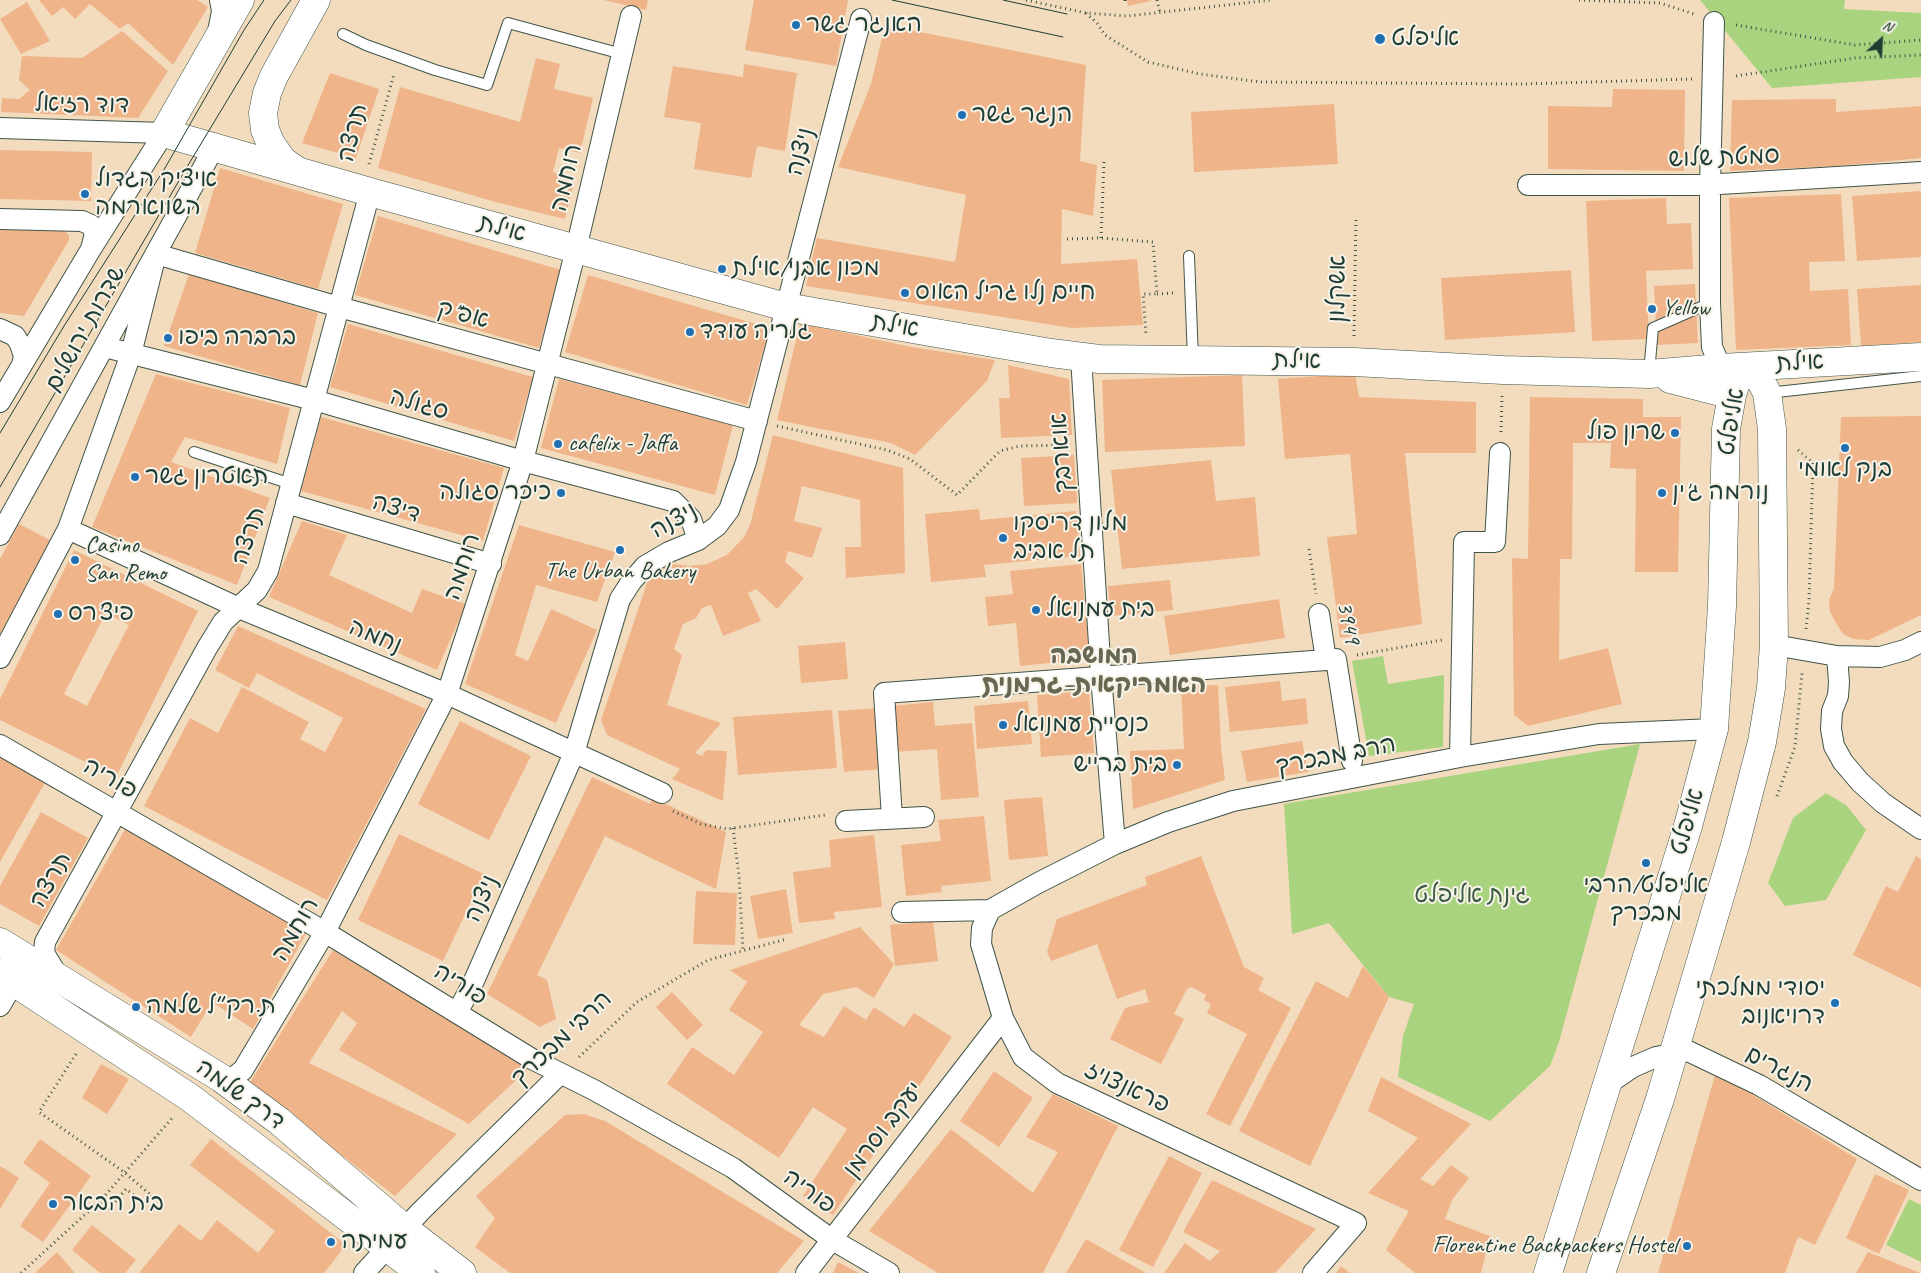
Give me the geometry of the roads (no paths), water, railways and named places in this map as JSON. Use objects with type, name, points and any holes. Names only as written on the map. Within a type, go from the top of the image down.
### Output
[{"type":"main road","points":[[164,133],[240,0]]},
{"type":"main road","points":[[297,170],[283,161],[271,144],[265,130],[263,112],[267,93],[274,76],[316,0]]},
{"type":"main road","name":"אילת","points":[[164,133],[786,307],[1051,354],[1148,360],[1354,362],[1504,370],[1649,374],[1921,357]]},
{"type":"main road","name":"אליפלט","points":[[1601,1273],[1674,1052],[1736,842],[1762,742],[1771,688],[1774,645],[1772,429],[1768,394],[1761,381],[1733,368]]},
{"type":"main road","name":"אליפלט","points":[[1548,1273],[1688,826],[1714,729],[1722,606],[1726,429],[1736,382],[1733,368]]},
{"type":"main road","name":"אילת","points":[[1649,374],[1732,394]]},
{"type":"main road","name":"דרך שלמה","points":[[0,942],[221,1078],[279,1121],[396,1238],[421,1273]]},
{"type":"main road","name":"דרך שלמה","points":[[7,977],[189,1097],[396,1238],[462,1273]]},
{"type":"street","points":[[212,49],[221,19],[220,0]]},
{"type":"street","name":"רוחמה","points":[[221,1078],[234,1077],[243,1070],[325,932],[447,694],[523,461],[576,249],[631,16]]},
{"type":"street","name":"ניצנה","points":[[458,1013],[574,753],[620,600],[631,582],[645,566],[669,552],[698,540],[717,526],[729,510],[746,462],[757,422],[861,19]]},
{"type":"street","name":"אליפלט","points":[[1714,22],[1710,185],[1712,347],[1733,368]]},
{"type":"street","name":"דוד רזיאל","points":[[0,128],[164,133]]},
{"type":"street","name":"שדרות ירושלים","points":[[0,402],[91,249],[164,133]]},
{"type":"street","name":"שדרות ירושלים","points":[[0,535],[216,146]]},
{"type":"street","name":"סמטת שלוש","points":[[1528,185],[1710,185],[1921,172]]},
{"type":"street","name":"תרצה","points":[[61,981],[46,958],[43,948],[45,942],[207,648],[223,622],[257,590],[268,571],[370,192]]},
{"type":"street","points":[[0,219],[82,221],[94,228],[95,239],[91,249]]},
{"type":"street","points":[[0,658],[68,529],[131,354],[156,254]]},
{"type":"street","name":"אפ\"ק","points":[[156,254],[339,307],[757,422]]},
{"type":"street","points":[[0,329],[15,336],[20,344],[24,356],[22,365]]},
{"type":"street","name":"סגולה","points":[[105,347],[314,400],[523,461],[673,501],[691,519],[698,540]]},
{"type":"street","name":"אוארבך","points":[[1081,357],[1101,676],[1115,844]]},
{"type":"street","points":[[1460,757],[1464,542],[1495,542],[1500,453]]},
{"type":"street","name":"דיצה","points":[[289,494],[490,564]]},
{"type":"street","name":"נחמה","points":[[68,529],[239,608],[447,694],[574,753],[663,800]]},
{"type":"street","name":"3949","points":[[1319,614],[1326,660],[1336,659],[1352,761]]},
{"type":"street","points":[[1774,645],[1837,656],[1880,657],[1905,650],[1921,642]]},
{"type":"street","points":[[1837,656],[1838,696],[1832,712],[1831,729],[1834,746],[1843,762],[1860,782],[1883,803],[1921,829]]},
{"type":"street","points":[[892,818],[884,693],[1326,660]]},
{"type":"street","name":"הרב מבכרך","points":[[990,910],[1115,844],[1168,822],[1233,801],[1460,757],[1599,734],[1714,729]]},
{"type":"street","name":"פוריה","points":[[0,745],[325,932],[560,1074],[594,1090],[733,1168],[831,1239],[889,1273]]},
{"type":"street","points":[[846,821],[924,816]]},
{"type":"street","points":[[902,912],[990,910]]},
{"type":"street","name":"פראנצויז","points":[[990,910],[982,928],[982,944],[1003,1018],[1023,1056],[1057,1083],[1356,1223],[1313,1273]]},
{"type":"street","points":[[0,1006],[7,977]]},
{"type":"street","name":"יעקב וסרמן","points":[[806,1273],[1003,1018]]},
{"type":"street","name":"הנגרים","points":[[1608,1084],[1633,1067],[1656,1057],[1674,1052],[1688,1051],[1759,1085],[1921,1180]]},
{"type":"street","name":"הרבי מבכרך","points":[[364,1273],[396,1238],[560,1074]]},
{"type":"lane","points":[[343,34],[435,70],[486,85],[508,23],[622,54]]},
{"type":"lane","points":[[1189,256],[1193,360]]},
{"type":"lane","points":[[1649,374],[1653,328],[1710,304]]},
{"type":"lane","name":"אילת","points":[[1768,394],[1921,376]]},
{"type":"lane","points":[[194,452],[289,494]]},
{"type":"tram line","points":[[0,433],[64,326],[165,168],[244,30],[264,0]]},
{"type":"tram line","points":[[0,487],[187,167],[275,21],[291,0]]},
{"type":"tram line","points":[[892,0],[1063,37]]},
{"type":"tram line","points":[[1003,0],[1067,14]]},
{"type":"place","name":"האנגר גשר","points":[[796,25]]},
{"type":"place","name":"אליפלט","points":[[1380,39]]},
{"type":"place","name":"הנגר גשר","points":[[962,115]]},
{"type":"place","name":"איציק הגדול השווארמה","points":[[85,194]]},
{"type":"place","name":"מכון אבני/אילת","points":[[722,269]]},
{"type":"place","name":"חיים נלו גריל האוס","points":[[905,293]]},
{"type":"place","name":"Yellow","points":[[1652,309]]},
{"type":"place","name":"גלריה עודד","points":[[690,332]]},
{"type":"place","name":"ברברה ביפו","points":[[168,338]]},
{"type":"place","name":"שרון פול","points":[[1675,433]]},
{"type":"place","name":"cafelix - Jaffa","points":[[558,444]]},
{"type":"place","name":"בנק לאומי","points":[[1845,448]]},
{"type":"place","name":"תאטרון גשר","points":[[135,477]]},
{"type":"place","name":"כיכר סגולה","points":[[561,493]]},
{"type":"place","name":"נורמה ג'ין","points":[[1662,493]]},
{"type":"place","name":"מלון דריסקו תל אביב","points":[[1003,538]]},
{"type":"place","name":"The Urban Bakery","points":[[620,550]]},
{"type":"place","name":"Casino San Remo","points":[[75,560]]},
{"type":"place","name":"בית עמנואל","points":[[1036,610]]},
{"type":"place","name":"פיצ'רס","points":[[58,614]]},
{"type":"place","name":"כנסיית עמנואל","points":[[1003,725]]},
{"type":"place","name":"בית ברייש","points":[[1177,765]]},
{"type":"place","name":"אליפלט/הרבי מבכרך","points":[[1646,863]]},
{"type":"place","name":"יסודי ממלכתי דרויאנוב","points":[[1835,1003]]},
{"type":"place","name":"ת.רק״ל שלמה","points":[[136,1007]]},
{"type":"place","name":"בית הבאר","points":[[53,1204]]},
{"type":"place","name":"עמיתה","points":[[331,1242]]},
{"type":"place","name":"Florentine Backpackers Hostel","points":[[1687,1246]]},
{"type":"district","name":"המושבה האמריקאית–גרמנית","points":[[1094,670]]},
{"type":"park label","name":"גינת אליפלט","points":[[1472,896]]}]
